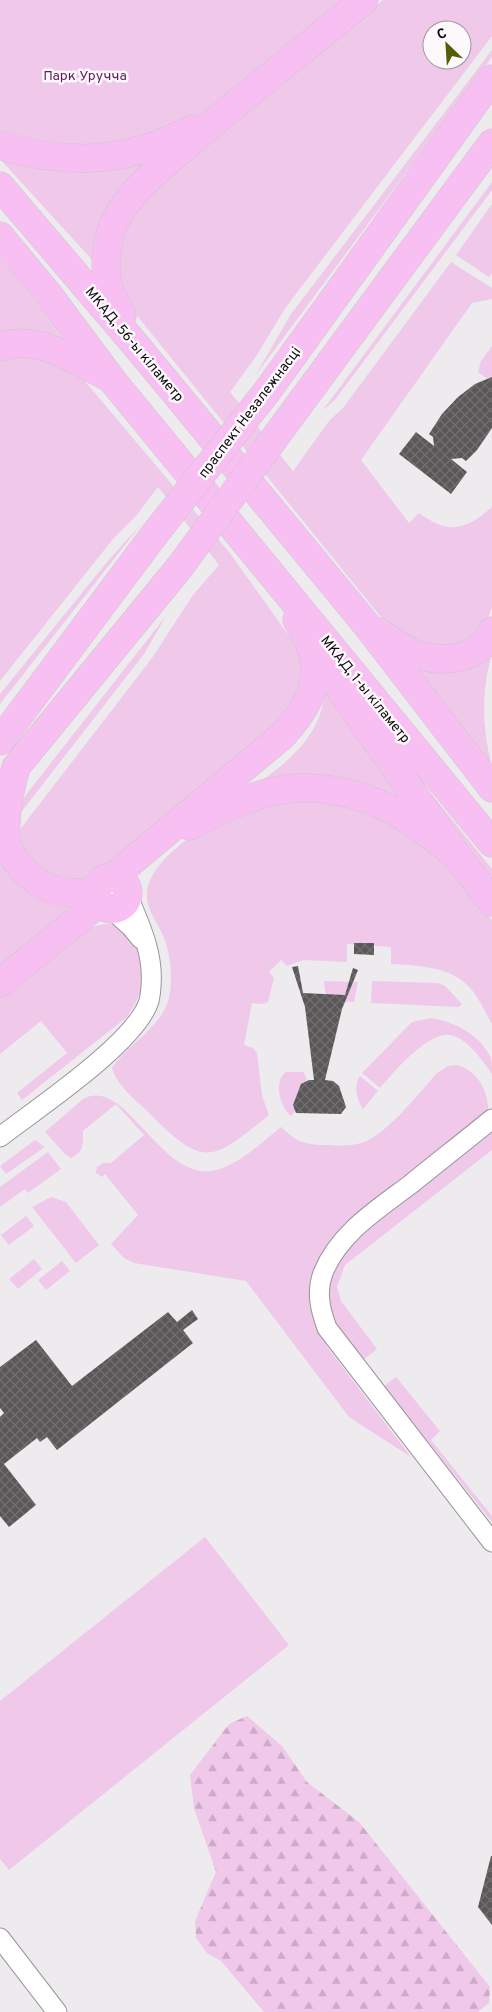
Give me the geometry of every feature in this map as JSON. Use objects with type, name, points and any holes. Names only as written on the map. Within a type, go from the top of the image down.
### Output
[{"type":"highway","points":[[0,145],[31,154],[77,159],[135,152],[166,142],[206,121],[255,86],[362,2]]},
{"type":"highway","name":"праспект Незалежнасці","points":[[0,740],[154,534],[268,390],[490,81]]},
{"type":"highway","points":[[134,342],[108,286],[106,270],[110,237],[119,213],[132,196],[157,172],[255,86]]},
{"type":"highway","points":[[457,856],[419,826],[391,809],[368,800],[335,791],[308,788],[284,790],[221,810],[185,829],[153,854],[111,893],[72,893],[54,890],[40,884],[26,872],[15,858],[4,834],[8,793],[16,767],[179,568],[492,143]]},
{"type":"highway","name":"МКАД, 56-ы кіламетр","points":[[0,186],[134,342],[365,623]]},
{"type":"highway","points":[[0,236],[48,294],[112,380]]},
{"type":"highway","points":[[0,347],[18,342],[35,344],[56,351],[112,380]]},
{"type":"highway","name":"МКАД, 1-ы кіламетр","points":[[112,380],[492,842]]},
{"type":"highway","points":[[276,579],[312,649],[457,856],[492,902]]},
{"type":"highway","points":[[365,623],[413,653],[438,658],[458,657],[473,653],[487,642],[492,631]]},
{"type":"highway","points":[[365,623],[492,788]]},
{"type":"highway","points":[[0,983],[111,893],[282,736],[298,719],[309,701],[313,685],[312,649]]},
{"type":"street","points":[[0,1137],[94,1065],[127,1034],[141,1017],[149,1001],[151,960],[148,947],[111,893]]},
{"type":"street","points":[[492,1120],[353,1229],[330,1260],[323,1274],[319,1291],[319,1307],[327,1328],[492,1542]]},
{"type":"street","points":[[0,1938],[57,2012]]},
{"type":"green space","name":"Парк Уручча","points":[[0,0],[354,0],[197,121],[91,150],[0,137]]},
{"type":"green space","points":[[383,0],[492,0],[492,36],[472,62],[472,20],[422,20],[422,70],[466,70],[286,307],[255,358],[230,392],[293,471],[329,421],[343,408],[451,262],[492,288],[492,299],[472,303],[361,460],[409,523],[419,513],[439,525],[457,527],[474,521],[492,507],[492,607],[485,625],[468,645],[432,650],[401,636],[380,616],[134,312],[117,282],[117,233],[158,183]]},
{"type":"green space","points":[[492,50],[492,57],[255,376],[291,314]]},
{"type":"green space","points":[[0,156],[154,157],[121,192],[104,216],[98,230],[94,262],[0,159]]},
{"type":"green space","points":[[492,182],[492,190],[334,401],[323,410]]},
{"type":"green space","points":[[492,204],[492,273],[489,277],[456,255]]},
{"type":"green space","points":[[0,259],[64,341],[40,331],[25,331],[0,336]]},
{"type":"green space","points":[[492,346],[492,382],[478,372],[481,361]]},
{"type":"green space","points":[[27,350],[73,367],[229,552],[294,643],[300,656],[302,674],[296,709],[225,777],[98,879],[62,884],[23,852],[18,832],[152,658],[193,595],[219,565],[158,487],[136,516],[113,539],[0,681],[0,358]]},
{"type":"green space","points":[[143,522],[0,704],[0,694],[107,562]]},
{"type":"green space","points":[[166,616],[144,654],[19,815],[25,796]]},
{"type":"green space","points":[[492,654],[486,682],[484,710],[486,738],[492,766],[411,663]]},
{"type":"green space","points":[[324,681],[412,809],[397,798],[376,787],[352,780],[326,777],[247,791],[281,766],[310,734],[322,708]]},
{"type":"green space","points":[[400,755],[492,869],[492,889]]},
{"type":"green space","points":[[292,799],[340,800],[436,845],[492,920],[492,1024],[475,994],[458,978],[437,969],[391,964],[391,947],[347,944],[347,962],[303,960],[287,966],[281,960],[269,972],[274,978],[268,1002],[263,1004],[252,1003],[244,1045],[253,1048],[257,1053],[262,1096],[269,1115],[233,1143],[220,1150],[207,1152],[195,1150],[182,1143],[132,1097],[122,1087],[112,1068],[152,1027],[165,1009],[169,998],[170,960],[162,934],[149,908],[147,890],[152,876],[161,863],[186,840],[201,830],[234,814]]},
{"type":"green space","points":[[0,855],[78,905],[0,971]]},
{"type":"green space","points":[[115,924],[127,931],[140,954],[142,981],[137,1000],[127,1017],[22,1100],[17,1093],[67,1053],[41,1021],[0,1054],[0,995],[91,927]]},
{"type":"green space","points":[[324,981],[358,982],[354,1002],[326,1001]]},
{"type":"green space","points":[[372,981],[438,983],[445,986],[462,1004],[459,1007],[371,1003]]},
{"type":"green space","points":[[431,1018],[458,1026],[474,1036],[491,1058],[492,1074],[465,1042],[454,1036],[445,1035],[435,1038],[413,1053],[380,1088],[362,1073],[412,1022]]},
{"type":"green space","points":[[457,1065],[472,1073],[482,1085],[488,1101],[487,1118],[313,1279],[311,1289],[310,1298],[313,1315],[319,1332],[328,1348],[411,1457],[349,1417],[246,1281],[134,1263],[124,1258],[111,1244],[138,1215],[105,1174],[102,1177],[96,1173],[97,1167],[103,1163],[111,1163],[144,1135],[116,1104],[83,1131],[81,1150],[71,1158],[45,1132],[83,1099],[99,1096],[115,1102],[179,1162],[197,1170],[217,1170],[243,1158],[281,1127],[292,1137],[308,1144],[342,1146],[364,1142],[373,1138],[393,1122],[437,1073],[448,1066]]},
{"type":"green space","points":[[286,1072],[303,1072],[307,1082],[302,1098],[291,1116],[281,1100],[279,1088],[282,1076]]},
{"type":"green space","points":[[360,1076],[378,1091],[363,1109],[357,1092]]},
{"type":"green space","points":[[492,1132],[492,1150],[345,1265],[337,1287],[341,1301],[377,1349],[363,1360],[333,1320],[325,1291],[327,1276],[356,1235]]},
{"type":"green space","points":[[35,1140],[45,1147],[6,1174],[0,1166]]},
{"type":"green space","points":[[48,1152],[61,1169],[28,1193],[25,1189],[0,1207],[0,1187]]},
{"type":"green space","points":[[51,1197],[66,1202],[99,1245],[76,1263],[32,1207]]},
{"type":"green space","points":[[26,1216],[34,1226],[9,1245],[1,1235]]},
{"type":"green space","points":[[34,1259],[42,1269],[18,1289],[9,1279]]},
{"type":"green space","points":[[62,1261],[70,1271],[46,1290],[38,1280]]},
{"type":"green space","points":[[396,1377],[440,1431],[431,1440],[492,1516],[492,1522],[384,1386]]},
{"type":"green space","points":[[205,1537],[289,1645],[9,1870],[0,1859],[0,1701]]},
{"type":"green space","points":[[247,1716],[282,1746],[307,1782],[359,1822],[490,1987],[489,2003],[478,2012],[264,2012],[221,1961],[207,1953],[196,1938],[195,1921],[216,1872],[194,1808],[190,1775],[229,1724]]},
{"type":"building","points":[[492,377],[492,428],[477,450],[466,461],[462,458],[451,459],[467,472],[451,494],[399,454],[416,432],[434,446],[433,437],[429,434],[442,414],[458,397],[475,384]]},
{"type":"building","points":[[354,943],[374,943],[374,955],[354,954]]},
{"type":"building","points":[[298,966],[303,993],[345,995],[353,968],[358,970],[342,1009],[325,1080],[333,1081],[339,1086],[346,1107],[341,1114],[296,1113],[293,1105],[301,1084],[314,1080],[305,1007],[292,967]]},
{"type":"building","points":[[192,1310],[198,1319],[183,1330],[193,1343],[57,1450],[47,1437],[40,1442],[37,1438],[4,1464],[36,1505],[9,1527],[0,1516],[0,1417],[4,1413],[0,1408],[0,1367],[36,1340],[72,1386],[168,1312],[177,1322]]},
{"type":"building","points":[[492,1856],[492,1925],[478,1907]]}]
